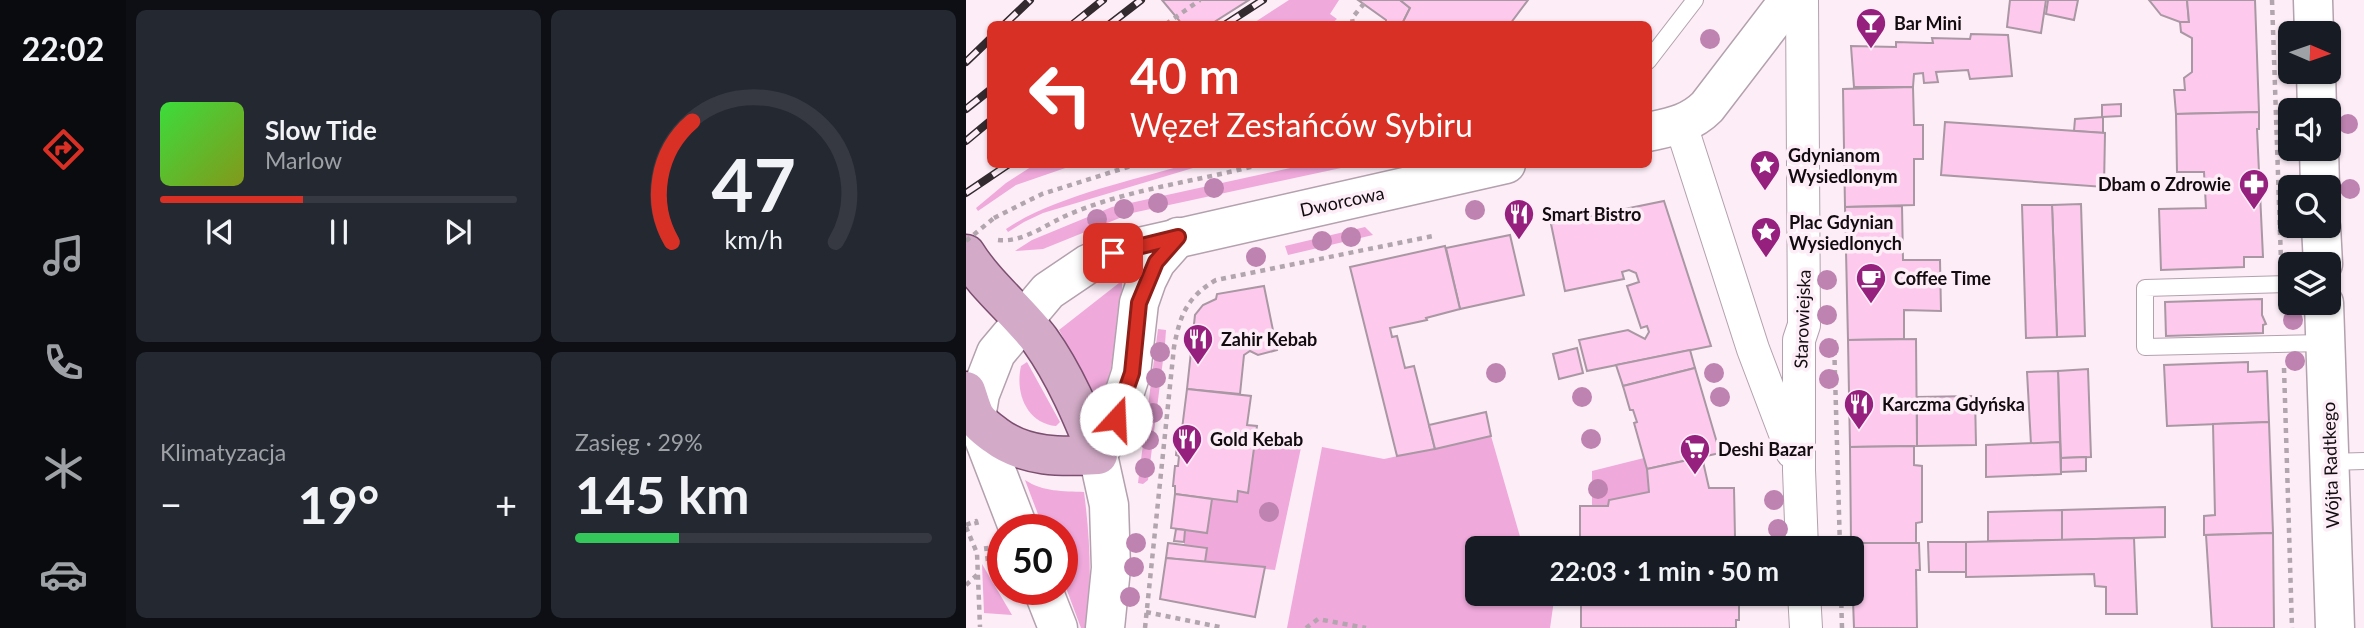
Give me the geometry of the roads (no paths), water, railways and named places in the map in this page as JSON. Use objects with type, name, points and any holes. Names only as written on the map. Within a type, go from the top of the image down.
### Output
[{"type":"main road","points":[[1665,129],[1696,118],[1707,107],[1788,0]]},
{"type":"main road","points":[[2313,0],[2314,21]]},
{"type":"main road","name":"Dworcowa","points":[[971,404],[981,394],[996,353],[1048,291],[1088,264],[1113,253],[1178,237],[1488,168]]},
{"type":"main road","points":[[1098,455],[1121,407],[1132,373],[1139,303],[1147,281],[1156,262],[1178,237]]},
{"type":"main road","points":[[979,238],[983,277],[1039,339],[1059,371],[1098,455],[1109,505],[1111,568],[1105,628]]},
{"type":"main road","name":"Wójta Radtkego","points":[[2324,315],[2325,343],[2347,461],[2335,628]]},
{"type":"main road","points":[[971,404],[1006,444],[1021,451],[1067,457],[1098,455]]},
{"type":"main road","points":[[971,404],[996,514]]},
{"type":"main road","points":[[1049,605],[1058,628]]},
{"type":"street","name":"Starowiejska","points":[[1802,0],[1804,325],[1799,340],[1802,536]]},
{"type":"street","name":"Starowiejska","points":[[1665,129],[1799,470]]},
{"type":"street","points":[[1753,349],[1799,340]]},
{"type":"street","points":[[1805,606],[1806,628]]},
{"type":"lane","points":[[1652,56],[1695,0]]},
{"type":"lane","points":[[2278,284],[2145,288],[2146,347],[2325,343]]},
{"type":"railway","points":[[1008,21],[1030,0]]},
{"type":"railway","points":[[1077,21],[1103,0]]},
{"type":"railway","points":[[1114,21],[1141,0]]},
{"type":"railway","points":[[1231,21],[1263,0]]},
{"type":"railway","points":[[966,62],[987,42]]},
{"type":"railway","points":[[966,109],[987,92]]},
{"type":"railway","points":[[966,141],[987,124]]},
{"type":"railway","points":[[966,193],[1003,168]]},
{"type":"place","name":"Bar Mini","points":[[1871,50]]},
{"type":"place","name":"Gdynianom Wysiedlonym","points":[[1765,192]]},
{"type":"place","name":"Dbam o Zdrowie","points":[[2254,211]]},
{"type":"place","name":"Smart Bistro","points":[[1519,241]]},
{"type":"place","name":"Plac Gdynian Wysiedlonych","points":[[1766,259]]},
{"type":"place","name":"Coffee Time","points":[[1871,305]]},
{"type":"place","name":"Zahir Kebab","points":[[1198,366]]},
{"type":"place","name":"Karczma Gdyńska","points":[[1859,431]]},
{"type":"place","name":"Gold Kebab","points":[[1187,466]]},
{"type":"place","name":"Deshi Bazar","points":[[1695,476]]}]
